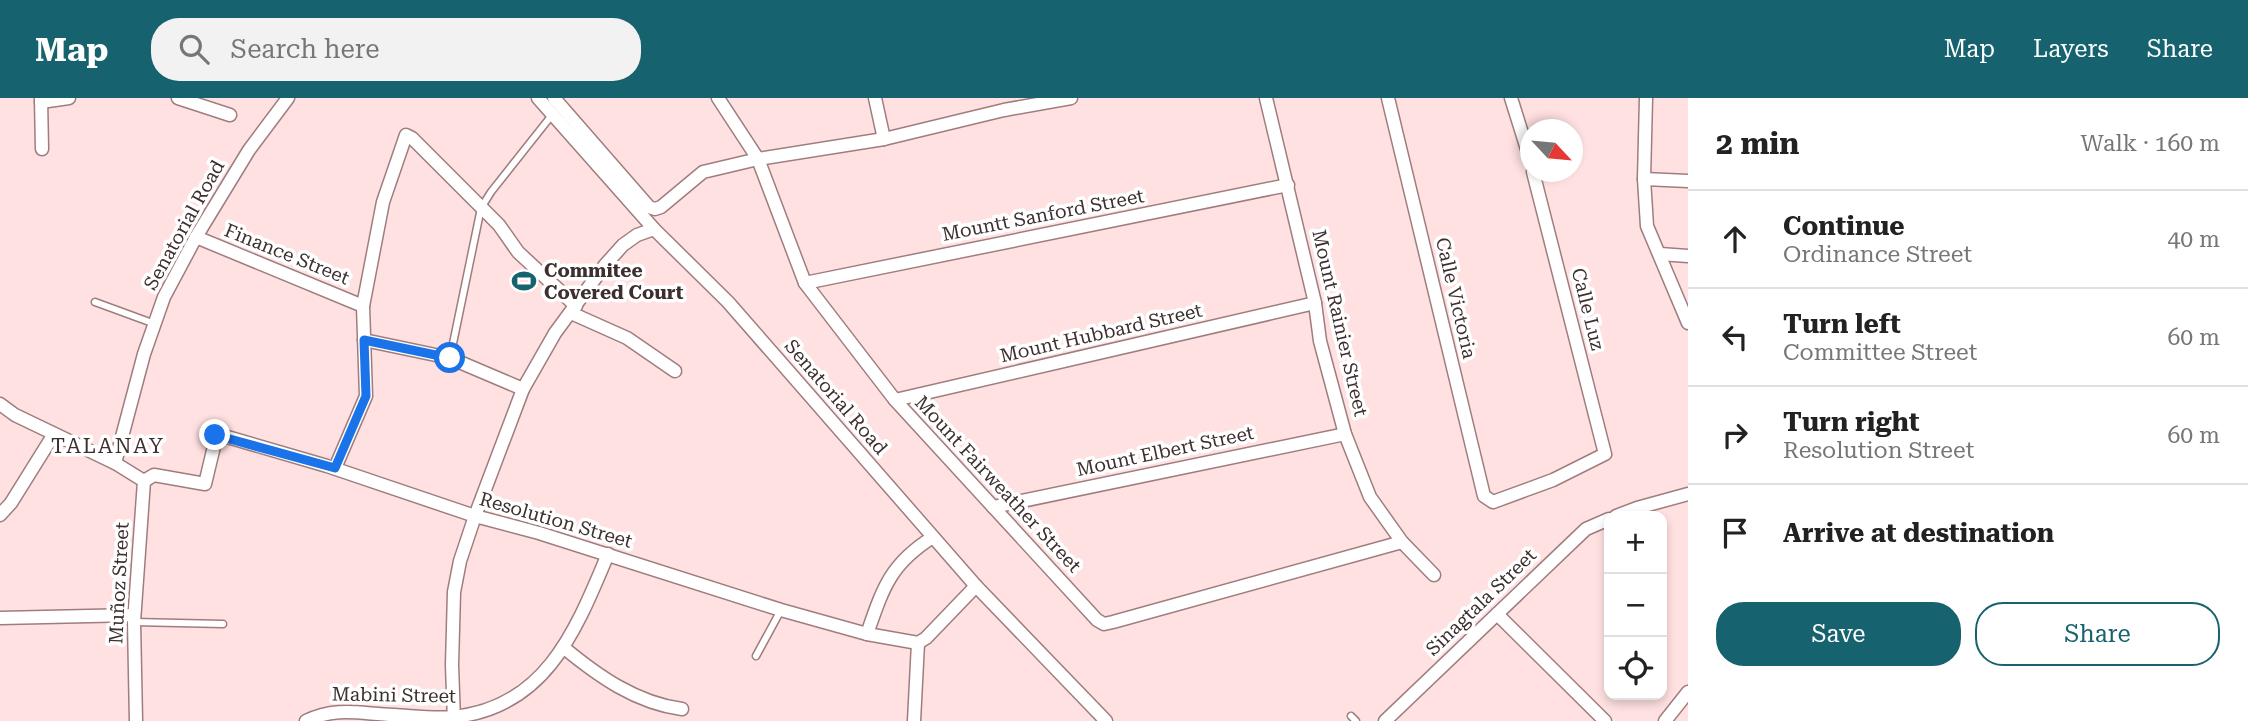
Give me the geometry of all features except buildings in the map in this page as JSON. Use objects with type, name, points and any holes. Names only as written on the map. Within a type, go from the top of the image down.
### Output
[{"type":"street","points":[[42,149],[41,100],[69,98]]},
{"type":"street","points":[[177,98],[230,115]]},
{"type":"street","name":"Senatorial Road","points":[[115,463],[144,354],[164,297],[196,237],[249,150],[288,98]]},
{"type":"street","name":"Senatorial Road","points":[[538,98],[654,229],[728,302],[976,586],[1106,721]]},
{"type":"street","points":[[554,98],[649,207],[661,207],[703,172],[758,159],[884,139],[1003,104],[1071,98]]},
{"type":"street","name":"Mount Fairweather Street","points":[[718,98],[758,159],[805,283],[895,400],[1097,620],[1104,624],[1402,541]]},
{"type":"street","points":[[875,98],[884,139]]},
{"type":"street","name":"Mount Rainier Street","points":[[1266,98],[1315,303],[1320,341],[1345,434],[1370,497],[1402,541],[1434,575]]},
{"type":"street","name":"Calle Victoria","points":[[1388,98],[1484,496],[1493,502],[1553,480],[1604,456]]},
{"type":"street","points":[[1511,98],[1520,127]]},
{"type":"street","points":[[1646,98],[1644,179],[1647,226],[1688,323]]},
{"type":"street","points":[[335,468],[366,396],[363,306],[383,202],[406,135],[481,208],[511,240],[518,252],[574,309],[627,338],[675,371]]},
{"type":"street","points":[[1644,179],[1688,181]]},
{"type":"street","name":"Calle Luz","points":[[1536,182],[1604,456]]},
{"type":"street","name":"Mountt Sanford Street","points":[[805,283],[1288,185]]},
{"type":"street","points":[[454,719],[454,592],[460,561],[523,389],[555,333],[605,265],[637,235],[654,229]]},
{"type":"street","name":"Finance Street","points":[[196,237],[363,306]]},
{"type":"street","points":[[1660,254],[1688,256]]},
{"type":"street","name":"Mount Hubbard Street","points":[[895,400],[1315,303]]},
{"type":"street","points":[[364,340],[450,358],[523,389]]},
{"type":"street","points":[[0,404],[15,415],[115,463],[144,481]]},
{"type":"street","name":"Resolution Street","points":[[144,481],[154,475],[205,484],[217,434],[335,468],[475,516],[607,554],[781,610],[867,634],[918,643]]},
{"type":"street","name":"Mount Elbert Street","points":[[993,507],[1345,434]]},
{"type":"street","points":[[0,515],[11,503],[54,435]]},
{"type":"street","name":"Muñoz Street","points":[[136,721],[134,619],[144,481]]},
{"type":"street","points":[[1629,511],[1688,494]]},
{"type":"street","name":"Sinagtala Street","points":[[1385,721],[1586,528],[1604,521]]},
{"type":"street","points":[[867,634],[881,593],[897,566],[912,551],[933,537]]},
{"type":"street","name":"Mabini Street","points":[[306,721],[334,711],[454,719],[497,708],[538,681],[564,647],[579,622],[607,554]]},
{"type":"street","points":[[914,721],[918,643],[976,586]]},
{"type":"street","points":[[1497,614],[1605,721]]},
{"type":"street","points":[[0,618],[134,619]]},
{"type":"street","points":[[564,647],[618,687],[664,707],[682,709]]},
{"type":"street","points":[[1665,721],[1688,692]]},
{"type":"lane","points":[[450,358],[481,208],[552,115]]},
{"type":"lane","points":[[95,302],[155,324]]},
{"type":"lane","points":[[756,656],[781,610]]},
{"type":"lane","points":[[134,619],[223,624]]},
{"type":"place","name":"Commitee Covered Court","points":[[524,281]]},
{"type":"district","name":"TALANAY","points":[[108,446]]},
{"type":"route","points":[[215,435],[335,468],[366,396],[364,340],[450,358]]}]
